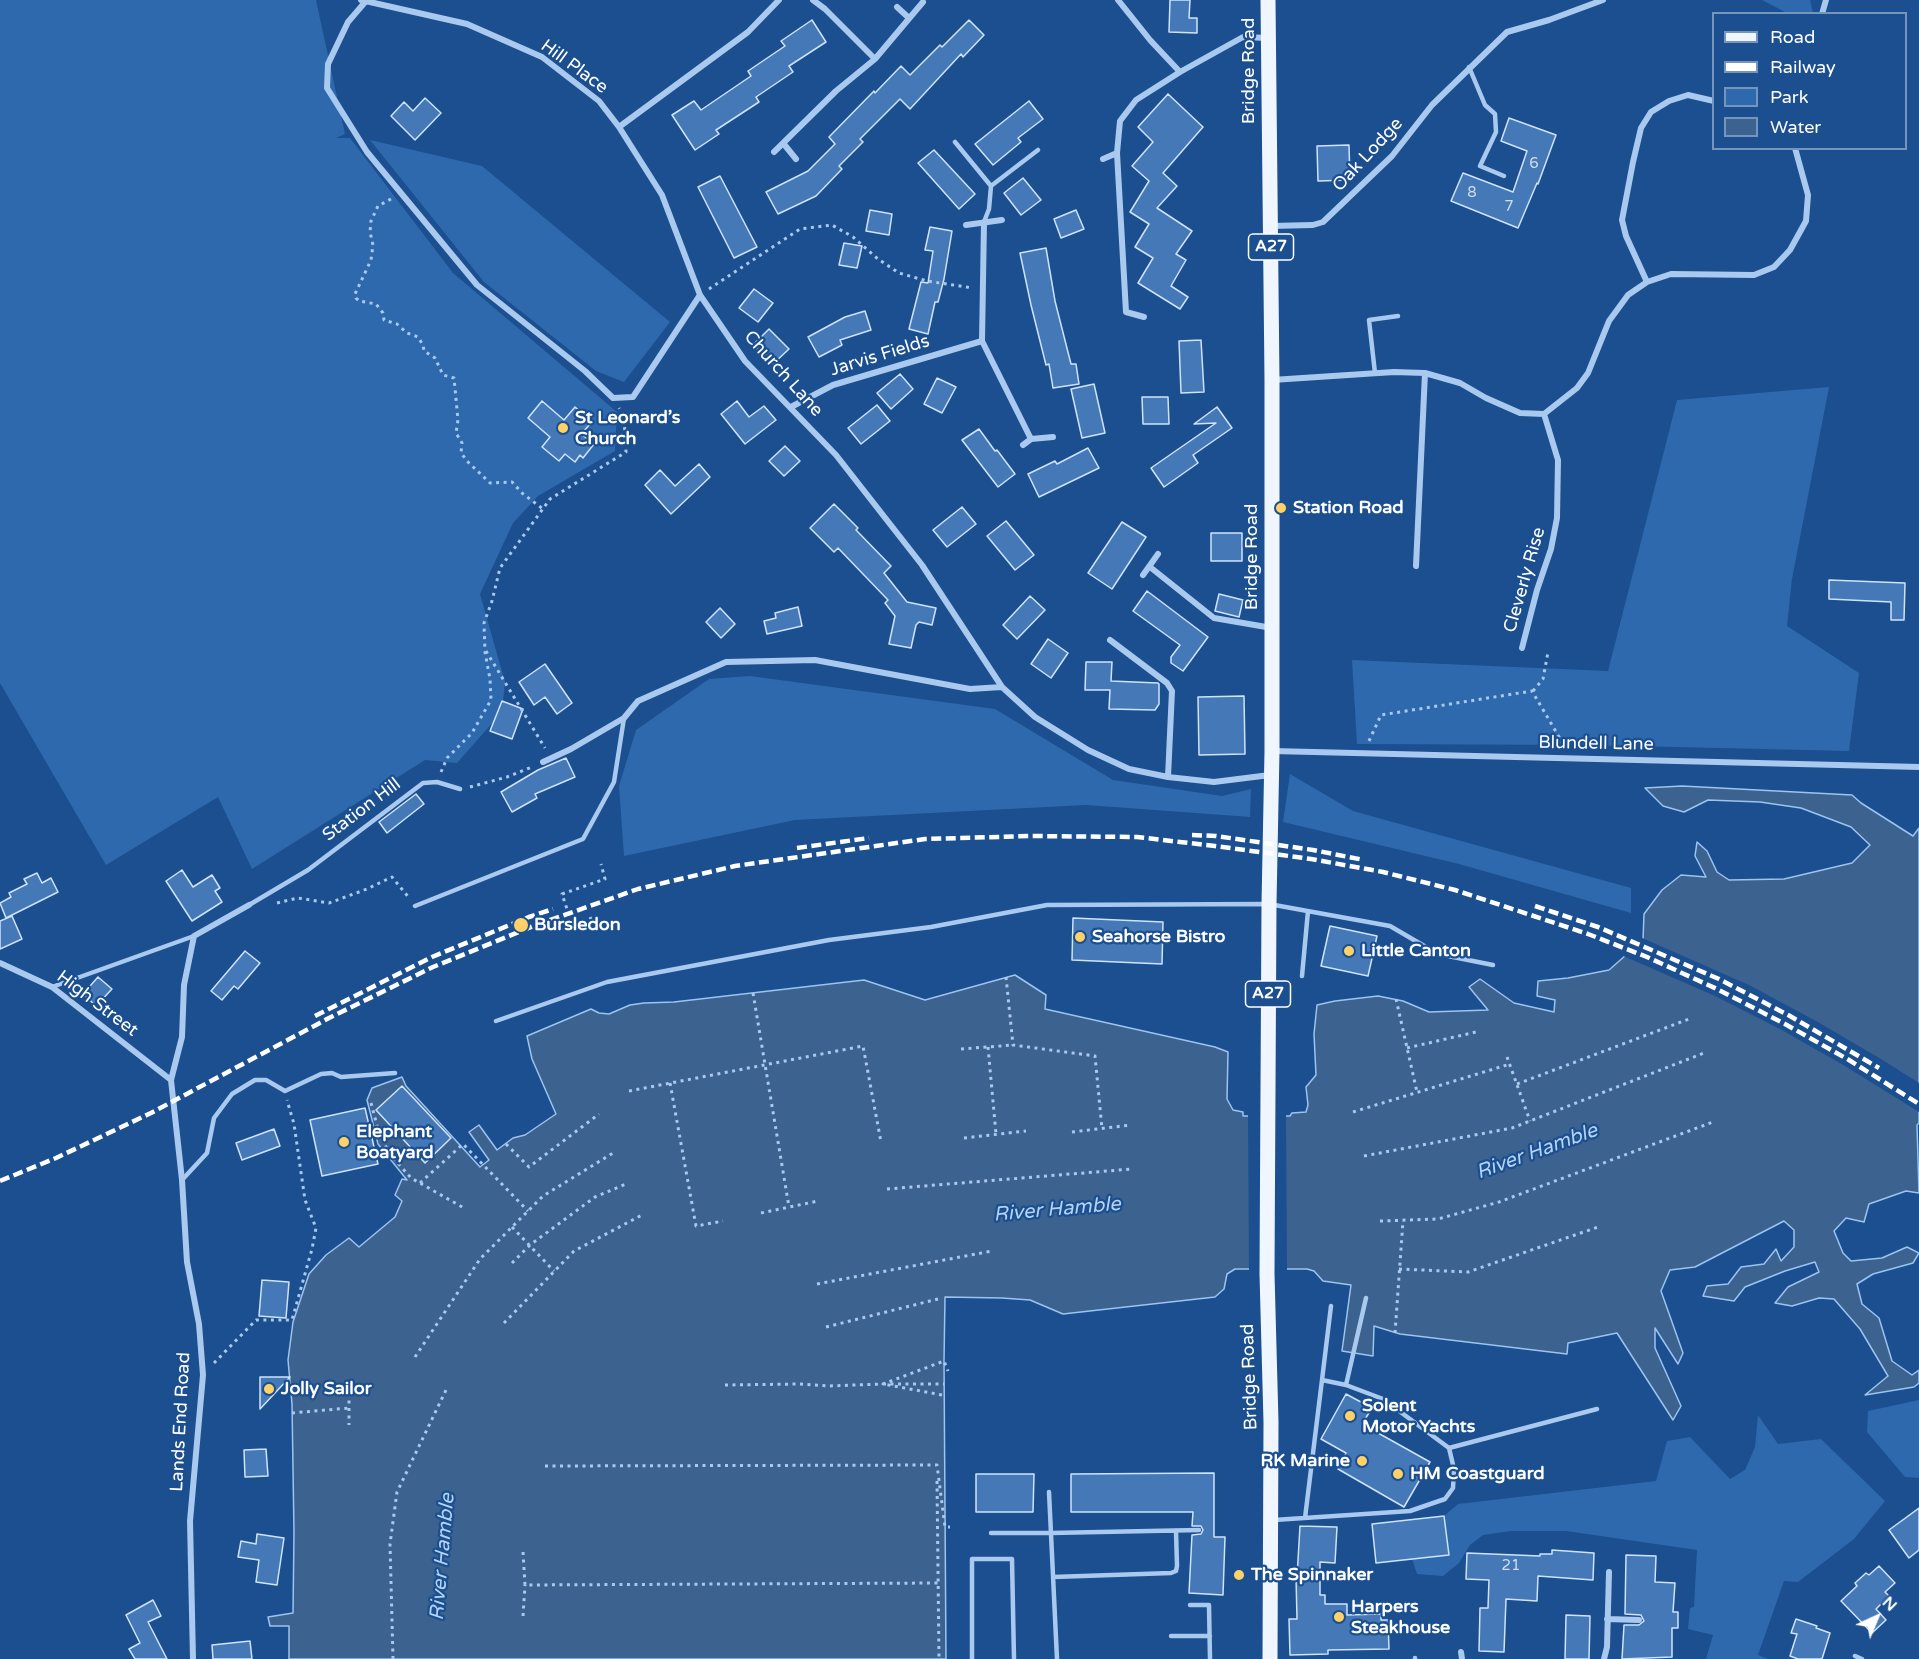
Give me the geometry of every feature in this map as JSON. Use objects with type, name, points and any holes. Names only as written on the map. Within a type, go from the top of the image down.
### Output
[{"type":"main road","name":"Bridge Road","points":[[1268,0],[1272,380],[1272,775],[1267,1114],[1267,1274],[1271,1422],[1270,1659]]},
{"type":"street","points":[[619,127],[748,32],[779,0]]},
{"type":"street","points":[[813,0],[875,59]]},
{"type":"street","points":[[1118,0],[1150,40],[1180,72]]},
{"type":"street","name":"Oak Lodge","points":[[1270,226],[1313,225],[1323,222],[1392,156],[1432,105],[1507,32],[1549,20],[1603,0]]},
{"type":"street","points":[[363,1],[348,22],[328,64],[327,88],[367,152],[477,285],[585,371],[613,398],[633,397],[700,295]]},
{"type":"street","name":"Hill Place","points":[[363,1],[467,24],[542,57],[599,100],[662,195],[700,295]]},
{"type":"street","points":[[774,153],[836,91],[875,59],[923,3]]},
{"type":"street","points":[[897,7],[909,18]]},
{"type":"street","points":[[1144,317],[1126,312],[1117,153],[1120,121],[1136,100],[1180,72],[1243,37],[1268,38]]},
{"type":"street","points":[[1647,282],[1626,236],[1622,220],[1641,128],[1651,112],[1670,101],[1688,95],[1712,101]]},
{"type":"street","points":[[783,143],[796,159]]},
{"type":"street","points":[[1272,380],[1425,373],[1460,383],[1520,413],[1544,414],[1577,388],[1588,373],[1609,321],[1628,296],[1647,282],[1671,274],[1754,275],[1774,267],[1790,249],[1806,221],[1808,195],[1795,150]]},
{"type":"street","points":[[1103,159],[1117,153]]},
{"type":"street","points":[[966,225],[1002,220]]},
{"type":"street","points":[[984,222],[982,340],[1031,439]]},
{"type":"street","name":"Church Lane","points":[[700,295],[745,361],[836,455],[922,565],[1002,687],[1035,717],[1088,750],[1129,769],[1168,777],[1214,782],[1272,775]]},
{"type":"street","name":"Jarvis Fields","points":[[791,407],[833,385],[982,340]]},
{"type":"street","points":[[1416,566],[1425,373]]},
{"type":"street","name":"Cleverly Rise","points":[[1522,648],[1537,590],[1551,549],[1557,518],[1558,460],[1544,414]]},
{"type":"street","points":[[1023,445],[1031,439],[1053,437]]},
{"type":"street","points":[[1143,575],[1158,554]]},
{"type":"street","points":[[1150,567],[1214,618],[1272,628]]},
{"type":"street","points":[[1110,640],[1167,683],[1172,691],[1168,777]]},
{"type":"street","points":[[543,762],[624,718],[638,700],[726,662],[815,660],[970,689],[1002,687]]},
{"type":"street","name":"Blundell Lane","points":[[1272,752],[1919,767]]},
{"type":"street","name":"Station Hill","points":[[194,936],[249,905]]},
{"type":"street","points":[[171,1080],[182,1037],[184,985],[194,936]]},
{"type":"street","name":"High Street","points":[[0,963],[52,987],[171,1080]]},
{"type":"street","name":"Lands End Road","points":[[171,1080],[179,1142],[187,1262],[199,1324],[203,1375],[190,1521],[193,1659]]},
{"type":"street","points":[[1604,1659],[1607,1647],[1609,1572]]},
{"type":"street","points":[[1607,1619],[1640,1620]]},
{"type":"lane","points":[[1469,67],[1485,105],[1495,114],[1496,132],[1480,166],[1504,176]]},
{"type":"lane","points":[[955,142],[991,186],[989,209],[984,222]]},
{"type":"lane","points":[[991,186],[1038,150]]},
{"type":"lane","points":[[1375,374],[1369,320],[1398,316]]},
{"type":"lane","points":[[416,906],[583,839],[614,782],[624,718]]},
{"type":"lane","points":[[437,782],[460,789]]},
{"type":"lane","name":"Station Hill","points":[[249,905],[308,870],[423,783],[437,782]]},
{"type":"lane","points":[[496,1022],[607,982],[829,940],[931,927],[1047,905],[1269,904],[1390,926],[1438,954],[1493,965]]},
{"type":"lane","points":[[1302,976],[1308,911]]},
{"type":"lane","name":"Station Hill","points":[[52,987],[194,936]]},
{"type":"lane","points":[[182,1180],[207,1153],[214,1118],[232,1094],[255,1080],[266,1080],[285,1091],[321,1074],[332,1073],[341,1077],[395,1074]]},
{"type":"lane","points":[[1346,1385],[1366,1298]]},
{"type":"lane","points":[[1305,1518],[1331,1306]]},
{"type":"lane","points":[[1271,1520],[1410,1511],[1445,1499],[1454,1488],[1454,1469],[1449,1448],[1383,1399],[1346,1385],[1322,1380]]},
{"type":"lane","points":[[1449,1448],[1597,1409]]},
{"type":"lane","points":[[1049,1492],[1057,1659]]},
{"type":"lane","points":[[991,1533],[1199,1530]]},
{"type":"lane","points":[[1053,1577],[1171,1573],[1176,1571],[1177,1566],[1176,1531]]},
{"type":"lane","points":[[972,1659],[972,1559],[1012,1559],[1014,1659]]},
{"type":"lane","points":[[1191,1605],[1209,1605],[1210,1659]]},
{"type":"lane","points":[[1171,1636],[1210,1636]]},
{"type":"lane","points":[[1855,1656],[1862,1659]]},
{"type":"path","points":[[400,193],[378,206],[371,221],[370,232],[373,245],[371,260],[355,294],[356,298],[359,301],[376,304],[384,320],[397,324],[406,333],[418,338],[424,351],[435,358],[443,375],[454,378],[458,420],[456,434],[462,443],[461,453],[468,462],[490,483],[512,482],[543,509]]},
{"type":"path","points":[[700,295],[800,229],[832,225],[853,237],[878,259],[899,273],[927,281],[982,290]]},
{"type":"path","points":[[437,782],[447,758],[472,733],[491,700],[484,623],[500,568],[550,499],[626,452],[624,417],[613,398]]},
{"type":"path","points":[[485,649],[551,759]]},
{"type":"path","points":[[1364,754],[1381,716],[1532,692],[1544,679],[1548,652]]},
{"type":"path","points":[[1532,692],[1572,759]]},
{"type":"path","points":[[460,789],[489,782],[543,762]]},
{"type":"path","points":[[592,918],[572,924],[562,894],[605,879],[601,864]]},
{"type":"path","points":[[269,904],[298,898],[328,903],[368,889],[392,877],[416,906]]},
{"type":"path","points":[[1006,978],[1013,1045]]},
{"type":"path","points":[[753,993],[789,1207]]},
{"type":"path","points":[[1396,999],[1417,1092]]},
{"type":"path","points":[[1516,1084],[1689,1019]]},
{"type":"path","points":[[1407,1048],[1476,1032]]},
{"type":"path","points":[[961,1049],[1013,1045],[1095,1056],[1102,1129]]},
{"type":"path","points":[[629,1091],[863,1046],[881,1142]]},
{"type":"path","points":[[988,1047],[996,1134]]},
{"type":"path","points":[[1364,1156],[1512,1128],[1704,1053]]},
{"type":"path","points":[[1507,1057],[1530,1121]]},
{"type":"path","points":[[1353,1112],[1510,1064]]},
{"type":"path","points":[[670,1083],[696,1226],[723,1221]]},
{"type":"path","points":[[203,1375],[256,1320],[292,1320],[316,1228],[305,1200],[294,1124],[285,1091]]},
{"type":"path","points":[[371,1103],[379,1133],[389,1153],[411,1178],[464,1208]]},
{"type":"path","points":[[506,1144],[530,1167],[599,1114]]},
{"type":"path","points":[[1380,1221],[1438,1219],[1499,1202],[1713,1122]]},
{"type":"path","points":[[1072,1132],[1131,1125]]},
{"type":"path","points":[[964,1138],[1026,1131]]},
{"type":"path","points":[[420,1183],[463,1144],[528,1211]]},
{"type":"path","points":[[415,1357],[480,1259],[543,1196],[613,1153]]},
{"type":"path","points":[[887,1189],[1132,1170]]},
{"type":"path","points":[[512,1263],[530,1245],[595,1197],[626,1184]]},
{"type":"path","points":[[761,1213],[818,1201]]},
{"type":"path","points":[[504,1323],[574,1251],[642,1215]]},
{"type":"path","points":[[1395,1333],[1403,1220]]},
{"type":"path","points":[[512,1227],[554,1271]]},
{"type":"path","points":[[1399,1269],[1468,1272],[1598,1227]]},
{"type":"path","points":[[817,1284],[992,1251]]},
{"type":"path","points":[[826,1327],[938,1299]]},
{"type":"path","points":[[883,1384],[944,1361],[948,1371]]},
{"type":"path","points":[[883,1384],[942,1395]]},
{"type":"path","points":[[724,1385],[944,1384]]},
{"type":"path","points":[[393,1659],[390,1544],[398,1492],[447,1388]]},
{"type":"path","points":[[349,1393],[349,1425]]},
{"type":"path","points":[[292,1413],[350,1408]]},
{"type":"path","points":[[545,1466],[937,1465]]},
{"type":"path","points":[[937,1465],[945,1527],[950,1527]]},
{"type":"path","points":[[937,1465],[939,1659]]},
{"type":"path","points":[[523,1552],[524,1616]]},
{"type":"path","points":[[525,1585],[939,1583]]},
{"type":"green space","points":[[0,0],[316,0],[345,134],[336,138],[350,138],[453,273],[617,412],[615,451],[538,496],[513,523],[480,594],[505,682],[502,712],[457,763],[425,760],[252,869],[218,797],[106,865],[0,683]]},
{"type":"green space","points":[[1762,0],[1810,0],[1813,12],[1785,12]]},
{"type":"green space","points":[[370,140],[482,166],[670,322],[624,382],[596,371],[484,282]]},
{"type":"green space","points":[[1829,387],[1792,579],[1787,626],[1859,673],[1849,751],[1589,745],[1357,744],[1352,660],[1608,671],[1677,400]]},
{"type":"green space","points":[[750,676],[995,709],[1113,780],[1222,796],[1251,789],[1250,817],[1086,805],[795,820],[624,856],[619,786],[636,730],[709,679]]},
{"type":"green space","points":[[1290,774],[1353,811],[1631,888],[1631,913],[1459,864],[1283,822]]},
{"type":"green space","points":[[1919,1400],[1919,1478],[1905,1477],[1867,1432],[1868,1411]]},
{"type":"green space","points":[[1758,1415],[1778,1444],[1821,1439],[1885,1501],[1854,1539],[1798,1582],[1784,1581],[1758,1655],[1768,1659],[1706,1659],[1713,1635],[1688,1629],[1690,1608],[1694,1607],[1697,1550],[1566,1531],[1511,1531],[1483,1535],[1470,1545],[1459,1563],[1443,1576],[1417,1574],[1412,1559],[1449,1555],[1444,1516],[1458,1504],[1656,1481],[1667,1441],[1690,1437],[1730,1479],[1745,1470],[1755,1447]]},
{"type":"water","name":"River Hamble","points":[[1682,786],[1852,795],[1913,836],[1919,828],[1919,1123],[1917,1125],[1919,1193],[1906,1191],[1869,1204],[1864,1222],[1846,1218],[1834,1231],[1843,1253],[1851,1261],[1882,1258],[1907,1247],[1919,1253],[1913,1263],[1873,1274],[1857,1284],[1862,1304],[1879,1318],[1892,1361],[1912,1375],[1919,1370],[1919,1383],[1914,1387],[1865,1395],[1888,1376],[1860,1329],[1834,1299],[1819,1298],[1792,1306],[1775,1303],[1788,1287],[1819,1272],[1815,1262],[1745,1287],[1734,1301],[1703,1296],[1707,1286],[1728,1284],[1741,1267],[1764,1264],[1776,1249],[1781,1261],[1794,1247],[1794,1230],[1784,1221],[1695,1267],[1670,1270],[1661,1291],[1683,1353],[1678,1364],[1655,1328],[1655,1348],[1681,1406],[1673,1420],[1617,1333],[1568,1343],[1567,1354],[1400,1334],[1374,1326],[1373,1356],[1342,1351],[1351,1285],[1323,1281],[1314,1271],[1307,1269],[1235,1269],[1227,1274],[1224,1289],[1215,1297],[1063,1314],[1030,1300],[945,1297],[946,1659],[289,1659],[289,1626],[270,1626],[268,1617],[293,1613],[292,1404],[288,1360],[293,1322],[309,1274],[326,1255],[349,1238],[359,1247],[395,1217],[402,1201],[395,1195],[402,1179],[407,1180],[378,1144],[367,1100],[372,1088],[402,1077],[406,1086],[480,1167],[489,1160],[469,1132],[479,1125],[497,1150],[513,1138],[525,1135],[556,1114],[532,1059],[527,1036],[591,1009],[609,1014],[630,1005],[644,1003],[674,1002],[864,980],[925,1000],[1015,975],[1046,995],[1045,1009],[1215,1047],[1228,1052],[1227,1099],[1233,1110],[1243,1112],[1243,1116],[1290,1116],[1292,1113],[1306,1112],[1308,1105],[1306,1087],[1316,1075],[1314,1034],[1317,1005],[1378,996],[1403,1001],[1429,1012],[1488,1010],[1469,987],[1480,979],[1514,1003],[1554,1012],[1555,1000],[1537,996],[1538,981],[1609,970],[1643,940],[1644,914],[1662,890],[1681,875],[1706,877],[1695,856],[1697,842],[1707,851],[1717,872],[1729,880],[1784,879],[1852,863],[1870,845],[1851,827],[1801,808],[1760,802],[1708,800],[1684,812],[1663,806],[1645,788]]},
{"type":"pier","points":[[1640,937],[1749,985],[1881,1059],[1919,1083],[1919,1112],[1780,1029],[1713,995],[1621,955]]},
{"type":"pier","points":[[1248,1114],[1286,1114],[1287,1272],[1249,1272]]},
{"type":"building","points":[[1170,0],[1190,0],[1189,18],[1197,18],[1197,33],[1169,32]]},
{"type":"building","points":[[812,20],[826,42],[789,66],[793,72],[756,97],[759,102],[716,130],[719,134],[695,150],[672,115],[694,101],[701,110],[751,76],[748,71],[785,46],[781,41]]},
{"type":"building","points":[[969,20],[984,35],[963,57],[961,54],[910,109],[900,99],[860,139],[863,142],[839,166],[842,169],[816,196],[778,214],[766,192],[808,171],[835,144],[829,137],[874,91],[875,93],[901,66],[910,75]]},
{"type":"building","points":[[1168,94],[1203,127],[1163,173],[1177,186],[1157,208],[1192,231],[1176,254],[1186,260],[1171,286],[1188,297],[1180,309],[1138,283],[1153,258],[1135,247],[1149,224],[1130,212],[1149,181],[1132,166],[1153,142],[1138,127]]},
{"type":"building","points":[[425,98],[441,113],[415,140],[391,116],[404,102],[413,111]]},
{"type":"building","points":[[1029,101],[1043,119],[1018,138],[1021,142],[993,165],[975,144]]},
{"type":"building","points":[[1509,118],[1556,135],[1538,184],[1518,228],[1451,201],[1463,173],[1513,192],[1527,151],[1501,141]]},
{"type":"building","points":[[1349,145],[1350,180],[1318,181],[1317,146]]},
{"type":"building","points":[[934,150],[975,194],[959,209],[918,163]]},
{"type":"building","points":[[720,176],[757,247],[734,258],[698,187]]},
{"type":"building","points":[[1023,178],[1041,200],[1021,215],[1004,193]]},
{"type":"building","points":[[870,210],[892,214],[889,235],[866,231]]},
{"type":"building","points":[[1076,210],[1084,229],[1061,238],[1054,219]]},
{"type":"building","points":[[930,227],[952,231],[944,279],[938,302],[935,302],[928,334],[909,329],[921,282],[928,283],[933,251],[925,250]]},
{"type":"building","points":[[844,243],[862,246],[857,268],[839,265]]},
{"type":"building","points":[[1046,248],[1055,301],[1071,364],[1076,364],[1079,384],[1053,388],[1049,364],[1046,365],[1020,253]]},
{"type":"building","points":[[754,289],[773,303],[758,322],[739,308]]},
{"type":"building","points":[[865,311],[871,330],[840,340],[842,345],[819,357],[808,337],[845,317]]},
{"type":"building","points":[[769,329],[789,349],[773,364],[753,345]]},
{"type":"building","points":[[1201,340],[1204,392],[1181,393],[1179,341]]},
{"type":"building","points":[[900,374],[913,389],[891,409],[877,393]]},
{"type":"building","points":[[937,378],[956,387],[942,413],[924,404]]},
{"type":"building","points":[[1094,384],[1105,433],[1082,438],[1071,389]]},
{"type":"building","points":[[1142,397],[1168,397],[1169,424],[1143,424]]},
{"type":"building","name":"St Leonard’s Church","points":[[542,401],[564,420],[575,407],[592,422],[581,434],[594,444],[583,458],[580,455],[575,462],[565,454],[559,461],[542,447],[550,437],[528,418]]},
{"type":"building","points":[[737,401],[749,417],[764,406],[776,420],[745,444],[721,414]]},
{"type":"building","points":[[877,405],[890,421],[861,444],[848,428]]},
{"type":"building","points":[[1217,407],[1232,428],[1193,455],[1198,463],[1164,487],[1151,468],[1216,423],[1194,424]]},
{"type":"building","points":[[979,429],[1015,474],[998,487],[962,440]]},
{"type":"building","points":[[785,446],[800,461],[784,476],[769,461]]},
{"type":"building","points":[[1088,448],[1099,468],[1039,497],[1028,474],[1055,461],[1057,464]]},
{"type":"building","points":[[699,464],[710,477],[671,514],[645,485],[660,470],[675,486]]},
{"type":"building","points":[[834,504],[891,566],[884,573],[907,602],[936,608],[932,625],[919,622],[916,625],[911,648],[889,644],[895,616],[885,603],[888,600],[838,548],[834,552],[810,528]]},
{"type":"building","points":[[962,507],[976,524],[947,547],[933,530]]},
{"type":"building","points":[[1006,521],[1034,555],[1015,570],[987,536]]},
{"type":"building","points":[[1122,522],[1146,537],[1112,589],[1088,573]]},
{"type":"building","points":[[1211,533],[1242,533],[1242,561],[1211,561]]},
{"type":"building","points":[[1829,580],[1905,583],[1904,620],[1891,620],[1891,602],[1829,599]]},
{"type":"building","points":[[1147,591],[1208,637],[1183,671],[1171,663],[1171,657],[1180,645],[1133,611]]},
{"type":"building","points":[[1219,594],[1243,600],[1239,617],[1215,611]]},
{"type":"building","points":[[1030,596],[1045,610],[1017,639],[1003,625]]},
{"type":"building","points":[[798,607],[802,626],[767,634],[764,621],[776,618],[775,613]]},
{"type":"building","points":[[720,608],[735,624],[721,638],[706,622]]},
{"type":"building","points":[[1048,639],[1068,653],[1051,678],[1031,664]]},
{"type":"building","points":[[1086,662],[1112,662],[1111,681],[1158,683],[1159,704],[1155,710],[1109,709],[1110,690],[1085,690]]},
{"type":"building","points":[[545,664],[572,703],[557,714],[545,697],[534,705],[519,682]]},
{"type":"building","points":[[1244,696],[1245,754],[1199,755],[1198,697]]},
{"type":"building","points":[[502,701],[523,709],[512,739],[490,731]]},
{"type":"building","points":[[566,758],[575,777],[535,794],[537,798],[512,812],[501,792],[538,770]]},
{"type":"building","points":[[416,794],[424,804],[387,833],[379,822]]},
{"type":"building","points":[[182,870],[193,887],[212,875],[220,888],[215,891],[222,902],[192,921],[166,881]]},
{"type":"building","points":[[37,873],[42,883],[51,878],[58,892],[6,918],[0,903],[11,897],[9,893],[27,884],[24,879]]},
{"type":"building","points":[[12,916],[22,939],[0,949],[0,921]]},
{"type":"building","points":[[1073,918],[1163,922],[1162,964],[1072,960]]},
{"type":"building","name":"Little Canton","points":[[1330,926],[1377,936],[1368,976],[1321,966]]},
{"type":"building","points":[[245,951],[260,963],[238,989],[234,986],[222,1000],[211,991]]},
{"type":"building","points":[[98,977],[112,989],[96,1006],[83,994]]},
{"type":"building","points":[[402,1086],[451,1138],[425,1163],[376,1110]]},
{"type":"building","name":"Elephant Boatyard","points":[[365,1108],[378,1164],[322,1176],[310,1120]]},
{"type":"building","points":[[274,1129],[280,1146],[242,1160],[236,1143]]},
{"type":"building","points":[[262,1280],[289,1282],[286,1318],[259,1316]]},
{"type":"building","name":"Jolly Sailor","points":[[260,1377],[290,1377],[260,1409]]},
{"type":"building","points":[[1346,1394],[1372,1408],[1362,1424],[1430,1462],[1404,1507],[1338,1469],[1346,1453],[1321,1439]]},
{"type":"building","points":[[266,1449],[268,1476],[245,1477],[244,1450]]},
{"type":"building","points":[[1214,1473],[1214,1537],[1225,1537],[1223,1595],[1189,1593],[1192,1535],[1201,1534],[1203,1530],[1201,1526],[1192,1526],[1193,1512],[1071,1512],[1071,1474]]},
{"type":"building","points":[[976,1474],[1034,1474],[1033,1512],[976,1512]]},
{"type":"building","points":[[1919,1508],[1919,1550],[1909,1558],[1889,1530]]},
{"type":"building","points":[[1444,1516],[1449,1555],[1376,1563],[1372,1524]]},
{"type":"building","name":"Harpers Steakhouse","points":[[1300,1526],[1337,1527],[1335,1563],[1320,1562],[1320,1595],[1325,1595],[1325,1604],[1347,1604],[1347,1615],[1381,1614],[1381,1620],[1388,1620],[1389,1649],[1328,1650],[1328,1654],[1290,1655],[1289,1619],[1297,1619],[1296,1577]]},
{"type":"building","points":[[257,1534],[284,1538],[277,1585],[256,1582],[259,1560],[238,1557],[241,1541],[256,1544]]},
{"type":"building","points":[[1552,1550],[1594,1553],[1593,1580],[1538,1576],[1537,1601],[1506,1599],[1504,1652],[1479,1651],[1480,1608],[1488,1608],[1489,1580],[1466,1579],[1467,1553],[1540,1556],[1540,1554],[1552,1554]]},
{"type":"building","points":[[1626,1555],[1656,1556],[1655,1582],[1675,1583],[1673,1612],[1678,1612],[1678,1628],[1672,1628],[1672,1657],[1622,1659],[1624,1625],[1639,1625],[1644,1621],[1641,1615],[1625,1614]]},
{"type":"building","points":[[1879,1566],[1895,1583],[1885,1592],[1889,1596],[1876,1609],[1886,1620],[1872,1633],[1841,1601],[1857,1586],[1855,1583],[1866,1573],[1869,1575]]},
{"type":"building","points":[[153,1600],[161,1616],[148,1622],[167,1659],[135,1659],[129,1649],[140,1643],[126,1615]]},
{"type":"building","points":[[1566,1615],[1590,1616],[1589,1659],[1565,1659]]},
{"type":"building","points":[[1796,1619],[1830,1633],[1822,1659],[1798,1659],[1790,1656],[1797,1634],[1791,1633]]},
{"type":"building","points":[[250,1641],[252,1659],[213,1659],[212,1645]]},
{"type":"railway","points":[[1192,835],[1216,836],[1313,850],[1364,860]]},
{"type":"railway","points":[[0,1181],[56,1158],[151,1113],[329,1018],[433,967],[536,925],[638,889],[735,866],[925,839],[1031,836],[1137,837],[1311,859],[1383,872],[1455,890],[1588,934],[1647,957],[1717,989],[1849,1060],[1919,1104]]},
{"type":"railway","points":[[797,848],[869,838]]},
{"type":"railway","points":[[1535,906],[1598,927],[1719,979],[1790,1016],[1879,1068]]},
{"type":"railway","points":[[315,1016],[432,957],[553,909]]},
{"type":"place","name":"St Leonard’s Church","points":[[563,428]]},
{"type":"place","name":"Station Road","points":[[1281,508]]},
{"type":"place","name":"Bursledon","points":[[521,925]]},
{"type":"place","name":"Seahorse Bistro","points":[[1080,937]]},
{"type":"place","name":"Little Canton","points":[[1349,951]]},
{"type":"place","name":"Elephant Boatyard","points":[[344,1142]]},
{"type":"place","name":"Jolly Sailor","points":[[269,1389]]},
{"type":"place","name":"Solent Motor Yachts","points":[[1350,1416]]},
{"type":"place","name":"RK Marine","points":[[1362,1461]]},
{"type":"place","name":"HM Coastguard","points":[[1398,1474]]},
{"type":"place","name":"The Spinnaker","points":[[1239,1575]]},
{"type":"place","name":"Harpers Steakhouse","points":[[1339,1617]]}]
